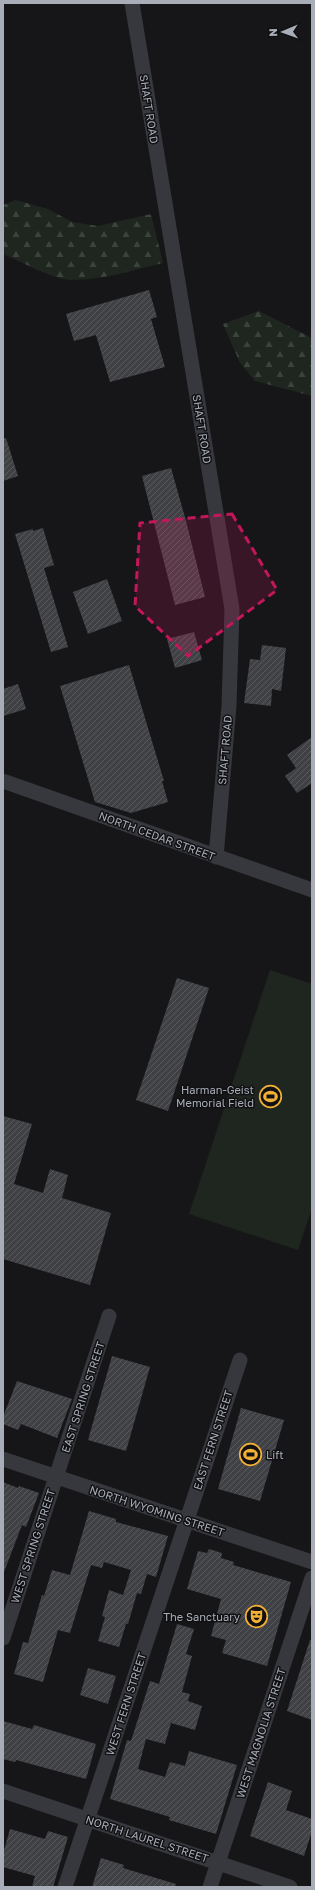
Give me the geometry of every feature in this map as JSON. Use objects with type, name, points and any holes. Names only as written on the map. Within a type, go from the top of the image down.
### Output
[{"type":"street","name":"SHAFT ROAD","points":[[132,3],[232,609],[229,706],[216,857]]},
{"type":"street","name":"NORTH CEDAR STREET","points":[[3,781],[312,890]]},
{"type":"street","name":"EAST SPRING STREET","points":[[56,1477],[109,1316]]},
{"type":"street","name":"EAST FERN STREET","points":[[186,1520],[240,1360]]},
{"type":"street","name":"NORTH WYOMING STREET","points":[[3,1459],[312,1562]]},
{"type":"street","name":"WEST SPRING STREET","points":[[3,1638],[56,1477]]},
{"type":"street","name":"WEST FERN STREET","points":[[66,1887],[186,1520]]},
{"type":"street","name":"WEST MAGNOLIA STREET","points":[[210,1887],[312,1578]]},
{"type":"street","name":"NORTH LAUREL STREET","points":[[3,1791],[290,1887]]},
{"type":"highlighted area","points":[[232,514],[277,590],[188,656],[135,606],[140,523]]},
{"type":"green space","points":[[16,200],[48,209],[72,222],[98,226],[151,214],[163,263],[118,274],[83,280],[65,279],[37,270],[3,254],[3,205]]},
{"type":"green space","points":[[259,311],[312,338],[312,396],[255,381],[240,363],[223,324]]},
{"type":"green space","name":"Harman-Geist Memorial Field","points":[[270,970],[312,984],[312,1208],[298,1250],[189,1214]]},
{"type":"building","points":[[149,290],[157,317],[151,319],[165,367],[110,382],[96,335],[74,341],[66,314]]},
{"type":"building","points":[[6,438],[18,476],[3,481],[3,439]]},
{"type":"building","points":[[171,468],[205,597],[175,605],[142,476]]},
{"type":"building","points":[[43,528],[54,565],[44,568],[68,647],[51,652],[15,534]]},
{"type":"building","points":[[107,579],[122,621],[88,634],[73,592]]},
{"type":"building","points":[[194,632],[202,660],[175,668],[167,639]]},
{"type":"building","points":[[262,645],[286,648],[281,691],[272,689],[271,706],[244,703],[250,659],[260,660]]},
{"type":"building","points":[[129,665],[164,781],[162,781],[168,802],[131,813],[95,802],[60,686]]},
{"type":"building","points":[[18,684],[26,709],[3,716],[3,689]]},
{"type":"building","points":[[312,737],[312,783],[297,793],[285,776],[296,768],[287,755]]},
{"type":"building","points":[[177,978],[209,988],[168,1111],[136,1100]]},
{"type":"building","points":[[3,1116],[32,1124],[14,1184],[43,1193],[50,1169],[68,1175],[62,1198],[111,1213],[90,1285],[3,1259]]},
{"type":"building","points":[[112,1356],[150,1367],[126,1451],[88,1440]]},
{"type":"building","points":[[17,1381],[72,1399],[57,1438],[21,1424],[18,1430],[3,1424],[3,1417]]},
{"type":"building","name":"Lift","points":[[241,1408],[284,1420],[260,1501],[218,1489]]},
{"type":"building","points":[[3,1482],[18,1488],[19,1486],[39,1493],[26,1527],[22,1525],[4,1572]]},
{"type":"building","points":[[89,1511],[116,1519],[116,1522],[168,1536],[156,1577],[147,1574],[141,1594],[137,1593],[128,1624],[126,1624],[119,1647],[98,1641],[105,1617],[102,1616],[109,1590],[123,1595],[131,1570],[104,1562],[102,1568],[91,1565],[70,1633],[58,1630],[43,1682],[14,1674],[23,1642],[28,1643],[42,1595],[44,1596],[52,1570],[70,1575]]},
{"type":"building","name":"The Sanctuary","points":[[209,1549],[222,1553],[221,1558],[234,1562],[233,1565],[291,1582],[267,1666],[222,1653],[226,1640],[211,1636],[221,1599],[187,1589],[198,1551],[207,1553]]},
{"type":"building","points":[[177,1624],[194,1629],[186,1654],[192,1656],[182,1692],[190,1694],[188,1701],[202,1706],[195,1730],[171,1723],[165,1744],[146,1739],[138,1769],[165,1777],[170,1762],[185,1766],[189,1751],[237,1765],[216,1834],[169,1820],[170,1817],[110,1799],[127,1740],[131,1741],[150,1681],[159,1684]]},
{"type":"building","points":[[310,1640],[312,1640],[312,1720],[287,1711]]},
{"type":"building","points":[[88,1668],[116,1676],[108,1704],[80,1695]]},
{"type":"building","points":[[3,1721],[32,1729],[34,1725],[96,1744],[86,1779],[16,1760],[15,1762],[3,1759]]},
{"type":"building","points":[[268,1782],[292,1791],[286,1810],[312,1819],[312,1831],[304,1856],[250,1836]]},
{"type":"building","points":[[10,1829],[45,1839],[48,1831],[68,1837],[53,1887],[32,1887],[35,1876],[3,1867],[3,1854]]},
{"type":"building","points":[[101,1858],[124,1865],[123,1868],[176,1884],[175,1887],[92,1887]]},
{"type":"place","name":"Harman-Geist Memorial Field","points":[[270,1096]]},
{"type":"place","name":"Lift","points":[[251,1455]]},
{"type":"place","name":"The Sanctuary","points":[[256,1617]]}]
